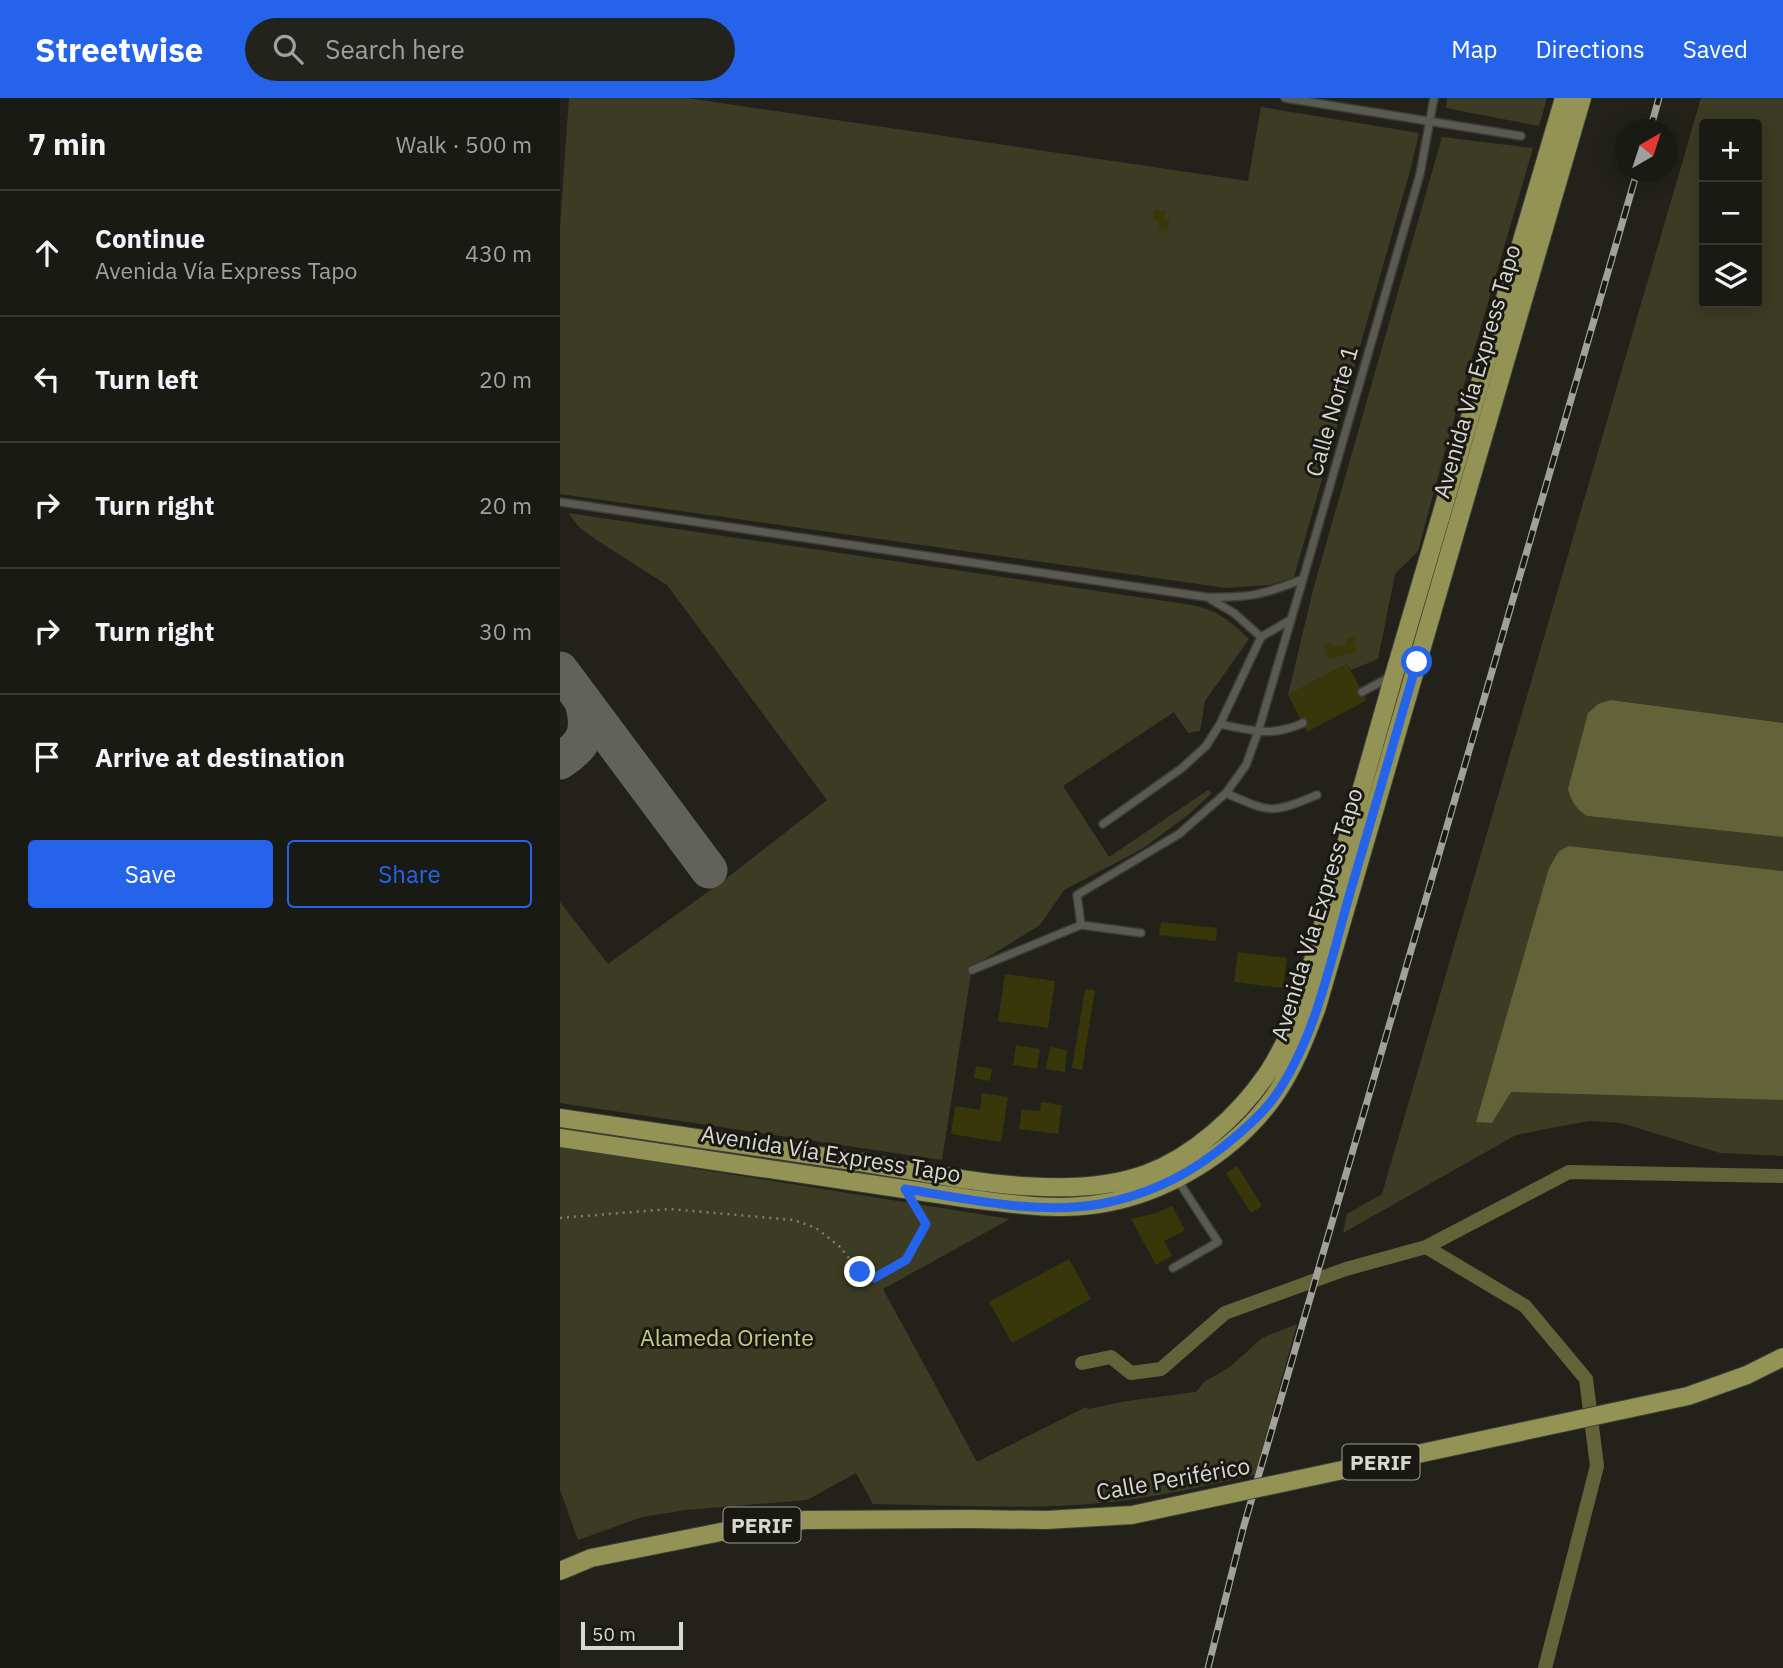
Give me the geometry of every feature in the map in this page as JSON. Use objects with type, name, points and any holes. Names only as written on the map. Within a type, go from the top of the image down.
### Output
[{"type":"main road","name":"Avenida Vía Express Tapo","points":[[560,1118],[1021,1185],[1061,1187],[1118,1182],[1147,1173],[1175,1159],[1218,1128],[1250,1097],[1269,1073],[1286,1043],[1298,1013],[1394,675],[1564,98]]},
{"type":"main road","name":"Avenida Vía Express Tapo","points":[[560,1138],[1028,1206],[1062,1207],[1098,1205],[1160,1187],[1231,1141],[1255,1118],[1272,1099],[1289,1073],[1317,1007],[1582,98]]},
{"type":"main road","name":"Calle Periférico","points":[[560,1571],[591,1558],[741,1528],[805,1520],[1046,1520],[1132,1515],[1688,1396],[1747,1375],[1783,1357]]},
{"type":"lane","points":[[1284,98],[1521,136]]},
{"type":"lane","name":"Calle Norte 1","points":[[1081,925],[1077,895],[1179,834],[1226,793],[1245,765],[1258,732],[1420,174],[1433,98]]},
{"type":"lane","points":[[560,502],[1206,597],[1242,598],[1268,593],[1303,579]]},
{"type":"lane","points":[[1206,597],[1234,613],[1261,637]]},
{"type":"lane","points":[[1103,824],[1182,768],[1206,746],[1220,724],[1261,637],[1290,620]]},
{"type":"lane","points":[[1362,692],[1417,662]]},
{"type":"lane","points":[[1220,724],[1258,732],[1286,731],[1303,723]]},
{"type":"lane","points":[[1226,793],[1260,808],[1281,810],[1317,796]]},
{"type":"lane","points":[[972,970],[1081,925],[1140,933]]},
{"type":"lane","points":[[1173,1268],[1218,1242],[1177,1178]]},
{"type":"lane","points":[[905,1189],[926,1224],[906,1260]]},
{"type":"path","points":[[560,1218],[670,1209],[794,1220],[816,1228],[840,1247],[860,1272],[874,1278],[906,1260]]},
{"type":"green space","points":[[569,98],[687,98],[1248,181],[1261,107],[1419,133],[1294,577],[1269,585],[1227,588],[560,494],[560,227]]},
{"type":"green space","points":[[1447,98],[1547,98],[1539,126],[1446,108]]},
{"type":"green space","points":[[1701,98],[1783,98],[1783,723],[1611,700],[1587,816],[1783,837],[1783,871],[1569,846],[1559,851],[1492,1123],[1510,1092],[1783,1100],[1783,1156],[1720,1153],[1621,1123],[1590,1121],[1516,1135],[1343,1233],[1347,1214],[1382,1194]]},
{"type":"green space","points":[[1442,137],[1533,148],[1418,551],[1395,574],[1378,659],[1351,670],[1347,664],[1288,695],[1313,590]]},
{"type":"green space","points":[[568,513],[1192,605],[1223,617],[1249,639],[1205,701],[1200,731],[1188,733],[1174,712],[1063,786],[1109,857],[1208,790],[1212,793],[1188,815],[1142,849],[1064,890],[1040,925],[972,967],[942,1160],[560,1103],[560,902],[608,964],[723,881],[827,800],[667,585],[595,539],[580,528]]},
{"type":"green space","name":"Alameda Oriente","points":[[560,1147],[1010,1219],[883,1289],[977,1462],[1086,1407],[1088,1409],[1196,1392],[1204,1382],[1230,1367],[1262,1338],[1297,1324],[1255,1475],[1121,1501],[1017,1507],[873,1504],[856,1473],[807,1500],[686,1510],[642,1517],[578,1540],[560,1490]]},
{"type":"shaded area","points":[[1611,700],[1783,723],[1783,837],[1583,814],[1575,805],[1568,789],[1588,713],[1598,704]]},
{"type":"shaded area","points":[[1569,846],[1783,871],[1783,1100],[1511,1092],[1492,1123],[1476,1122],[1549,868],[1559,851]]},
{"type":"building","points":[[1155,209],[1166,212],[1165,218],[1170,219],[1167,232],[1158,230],[1160,221],[1153,220]]},
{"type":"building","points":[[1354,637],[1357,652],[1327,659],[1324,644],[1331,642],[1332,647],[1346,644],[1345,639]]},
{"type":"building","points":[[1347,664],[1367,700],[1307,732],[1288,695]]},
{"type":"building","points":[[1161,922],[1217,928],[1216,941],[1159,935]]},
{"type":"building","points":[[1238,952],[1287,958],[1283,988],[1234,982]]},
{"type":"building","points":[[1005,974],[1055,981],[1048,1028],[998,1021]]},
{"type":"building","points":[[1085,989],[1095,990],[1082,1070],[1072,1068]]},
{"type":"building","points":[[1016,1045],[1040,1049],[1037,1069],[1013,1065]]},
{"type":"building","points":[[1050,1047],[1067,1050],[1065,1072],[1046,1069]]},
{"type":"building","points":[[976,1066],[992,1069],[990,1081],[974,1078]]},
{"type":"building","points":[[982,1093],[1008,1097],[1001,1142],[951,1134],[955,1106],[980,1110]]},
{"type":"building","points":[[1041,1102],[1062,1105],[1058,1134],[1019,1129],[1022,1109],[1040,1111]]},
{"type":"building","points":[[1237,1166],[1262,1206],[1251,1213],[1226,1173]]},
{"type":"building","points":[[1172,1206],[1185,1230],[1164,1241],[1172,1256],[1156,1265],[1131,1219]]},
{"type":"building","points":[[1069,1259],[1091,1299],[1012,1343],[989,1302]]},
{"type":"waterway","points":[[1082,1363],[1111,1357],[1131,1373],[1161,1369],[1225,1313],[1346,1269],[1426,1247],[1569,1172],[1783,1176]]},
{"type":"waterway","points":[[1426,1247],[1525,1306],[1586,1379],[1597,1466],[1545,1668]]},
{"type":"taxiway","points":[[560,670],[709,870]]},
{"type":"taxiway","points":[[560,761],[576,749],[584,736],[586,721],[583,702]]},
{"type":"railway","points":[[1653,119],[1659,98]]},
{"type":"railway","points":[[1208,1668],[1243,1529],[1634,182]]},
{"type":"route","points":[[860,1272],[874,1278],[906,1260],[926,1224],[905,1189],[1028,1206],[1098,1205],[1128,1198],[1177,1178],[1231,1141],[1255,1118],[1272,1099],[1289,1073],[1317,1007],[1417,662]]}]
